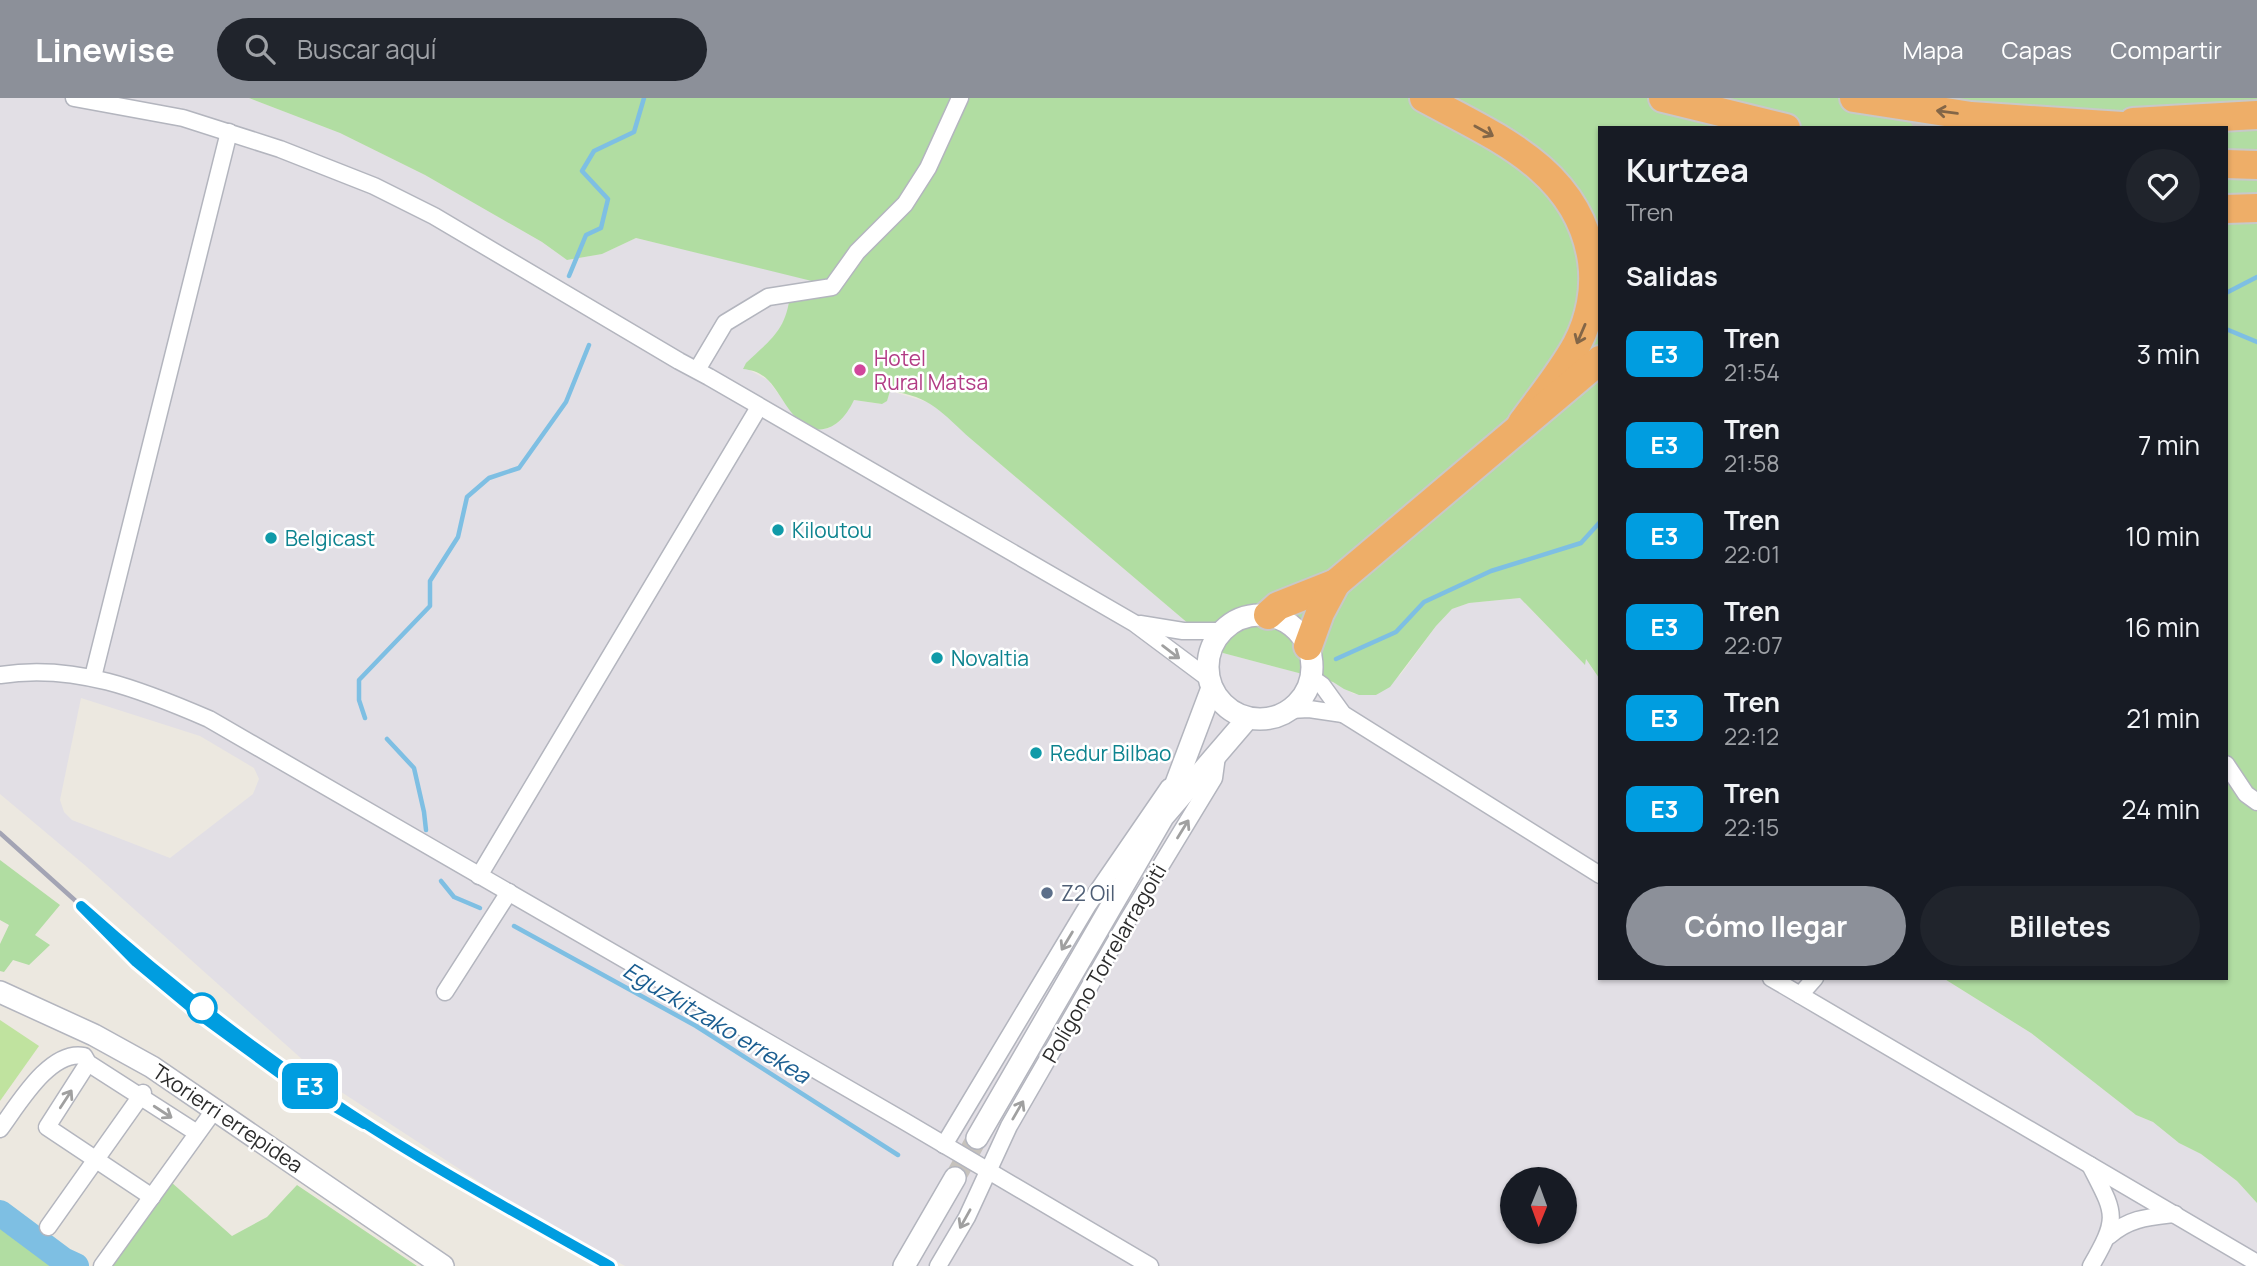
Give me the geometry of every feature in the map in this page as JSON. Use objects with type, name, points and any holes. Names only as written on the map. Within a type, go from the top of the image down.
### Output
[{"type":"highway","points":[[1424,98],[1513,147],[1535,163],[1553,180],[1576,211],[1590,245],[1594,288],[1586,323],[1569,358],[1522,424]]},
{"type":"highway","points":[[1663,98],[1778,126]]},
{"type":"highway","points":[[1854,98],[1970,116],[2120,126]]},
{"type":"highway","points":[[2088,124],[2257,116]]},
{"type":"highway","points":[[2228,132],[2257,134]]},
{"type":"highway","points":[[2228,164],[2257,165]]},
{"type":"highway","points":[[2228,209],[2257,208]]},
{"type":"highway","points":[[1268,615],[1278,607],[1336,583],[1598,362]]},
{"type":"highway","points":[[1308,646],[1320,612],[1336,583]]},
{"type":"street","points":[[74,98],[183,118],[280,149],[374,186],[434,216],[1134,623],[1210,684],[1221,702],[1233,712],[1248,718],[1269,718],[1290,710],[1309,709],[1342,714]]},
{"type":"street","points":[[696,370],[724,323],[768,297],[832,287],[857,252],[905,204],[928,168],[960,98]]},
{"type":"street","points":[[93,677],[229,132]]},
{"type":"street","points":[[479,876],[759,407]]},
{"type":"street","points":[[977,1138],[1163,817],[1210,684],[1209,654],[1221,631],[1246,616],[1268,615],[1288,622],[1298,631],[1308,646],[1313,666],[1312,678],[1307,691],[1290,710]]},
{"type":"street","points":[[1134,623],[1158,628],[1221,631]]},
{"type":"street","points":[[0,675],[23,671],[93,677],[139,690],[209,719],[1150,1266]]},
{"type":"street","points":[[1312,678],[1322,685],[1342,714],[1598,875]]},
{"type":"street","points":[[1163,817],[1248,718]]},
{"type":"street","name":"Polígono Torrelarragoiti","points":[[938,1266],[967,1217],[1009,1126],[1126,923],[1214,778],[1217,756]]},
{"type":"street","points":[[944,1145],[1088,905],[1185,761]]},
{"type":"street","points":[[2228,767],[2246,794],[2257,803]]},
{"type":"street","points":[[445,992],[509,892]]},
{"type":"street","points":[[1775,980],[2257,1264]]},
{"type":"street","points":[[1800,995],[1813,980]]},
{"type":"street","name":"Txorierri errepidea","points":[[0,992],[94,1035],[152,1067],[443,1266]]},
{"type":"street","points":[[0,1129],[35,1083],[56,1061],[74,1054],[84,1056],[88,1063],[197,1133]]},
{"type":"street","points":[[88,1063],[47,1127],[152,1198]]},
{"type":"street","points":[[48,1227],[141,1095]]},
{"type":"street","points":[[102,1266],[215,1109]]},
{"type":"street","points":[[2090,1165],[2120,1221]]},
{"type":"street","points":[[904,1266],[955,1178]]},
{"type":"street","points":[[2091,1266],[2134,1203],[2135,1191]]},
{"type":"street","points":[[2120,1221],[2175,1214]]},
{"type":"shaded area","points":[[0,98],[249,98],[340,133],[425,175],[542,242],[567,260],[602,254],[636,238],[828,284],[788,315],[774,338],[759,351],[749,370],[768,380],[797,419],[816,429],[827,429],[840,421],[854,400],[881,404],[887,400],[890,391],[927,402],[946,413],[971,439],[1223,653],[1333,682],[1354,694],[1376,695],[1401,674],[1452,609],[1469,603],[1520,598],[1584,664],[1585,658],[1598,677],[1598,980],[1946,980],[2031,1033],[2136,1115],[2153,1122],[2179,1143],[2201,1154],[2237,1181],[2257,1203],[2257,1266],[625,1266],[507,1200],[332,1086],[87,867],[0,794]],"holes":[[[81,698],[200,736],[254,768],[259,779],[253,794],[170,858],[72,820],[64,812],[60,800]]]},
{"type":"green space","points":[[249,98],[2257,98],[2257,1203],[2237,1181],[2201,1154],[2179,1143],[2153,1122],[2136,1115],[2031,1033],[1946,980],[2228,980],[2228,126],[1598,126],[1598,677],[1586,659],[1585,665],[1520,598],[1469,603],[1452,609],[1390,687],[1376,695],[1359,695],[1333,682],[1223,653],[944,414],[916,397],[890,391],[887,401],[882,404],[854,400],[842,419],[826,428],[809,427],[800,421],[763,375],[743,369],[776,334],[785,318],[790,295],[828,285],[636,238],[602,254],[567,260],[542,242],[425,175],[340,133]]},
{"type":"green space","points":[[0,860],[60,905],[35,935],[50,945],[29,965],[13,960],[4,972],[0,971],[0,944],[9,925],[0,920]]},
{"type":"green space","points":[[0,1020],[39,1046],[0,1101]]},
{"type":"green space","points":[[171,1182],[232,1236],[267,1217],[297,1185],[417,1266],[103,1266]]},
{"type":"green space","points":[[0,1214],[84,1266],[0,1266]]},
{"type":"waterway","name":"Eguzkitzako errekea","points":[[569,276],[586,235],[601,228],[608,199],[582,171],[594,151],[634,132],[644,98]]},
{"type":"waterway","points":[[2228,292],[2257,277]]},
{"type":"waterway","points":[[2228,330],[2257,342]]},
{"type":"waterway","name":"Eguzkitzako errekea","points":[[365,718],[359,700],[359,680],[430,606],[430,581],[458,537],[467,497],[489,478],[519,468],[566,402],[589,345]]},
{"type":"waterway","points":[[1336,659],[1396,632],[1424,602],[1491,571],[1581,543],[1598,524]]},
{"type":"waterway","name":"Eguzkitzako errekea","points":[[387,739],[414,768],[426,830]]},
{"type":"waterway","name":"Eguzkitzako errekea","points":[[441,881],[454,897],[480,908]]},
{"type":"waterway","name":"Eguzkitzako errekea","points":[[514,926],[696,1026],[898,1155]]},
{"type":"waterway","points":[[0,1213],[63,1260],[76,1266]]},
{"type":"tunnel","points":[[1917,126],[1959,98]]},
{"type":"tunnel","points":[[955,1178],[977,1138]]},
{"type":"railway","points":[[0,833],[88,912]]},
{"type":"railway","points":[[81,906],[152,977],[241,1047],[290,1081],[477,1192],[610,1266]]},
{"type":"train","name":"E3","points":[[364,1124],[317,1098],[241,1047],[152,977],[81,906],[205,1011],[329,1100],[477,1192],[610,1266]]},
{"type":"place","name":"Hotel Rural Matsa","points":[[860,370]]},
{"type":"place","name":"Kiloutou","points":[[778,530]]},
{"type":"place","name":"Belgicast","points":[[271,538]]},
{"type":"place","name":"Novaltia","points":[[937,658]]},
{"type":"place","name":"Redur Bilbao","points":[[1036,753]]},
{"type":"place","name":"Z2 Oil","points":[[1047,893]]}]
